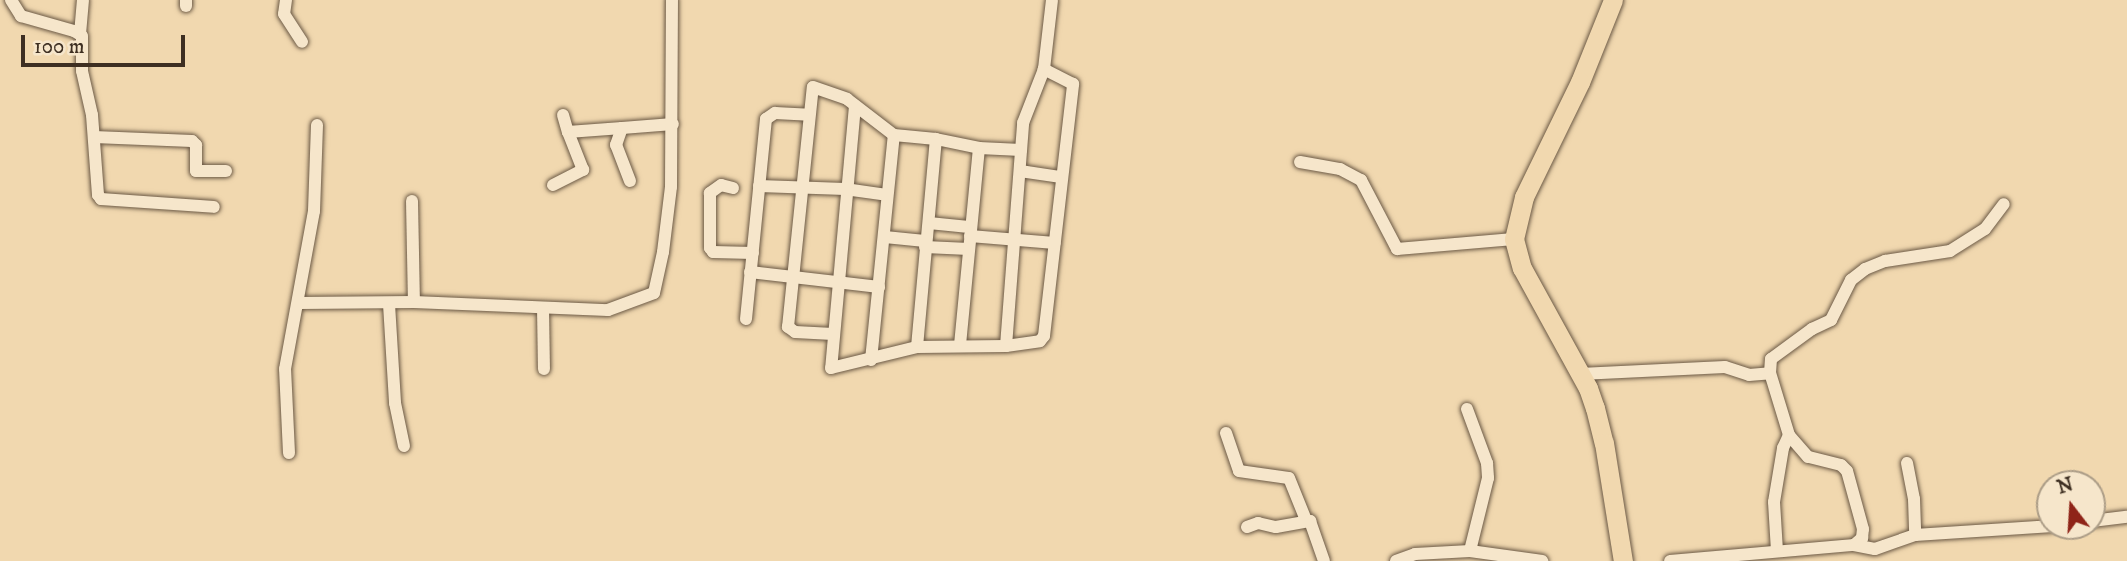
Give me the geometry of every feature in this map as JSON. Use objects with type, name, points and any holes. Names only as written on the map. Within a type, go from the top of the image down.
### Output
[{"type":"main road","points":[[1612,0],[1580,82],[1524,197],[1514,239],[1522,268],[1580,374],[1595,408],[1605,443],[1623,561]]},
{"type":"street","points":[[10,0],[21,16],[80,34]]},
{"type":"street","points":[[83,0],[80,34],[83,40],[82,71],[94,137],[98,195],[103,200],[214,207]]},
{"type":"street","points":[[286,0],[284,14],[302,42]]},
{"type":"street","points":[[299,303],[415,302],[608,310],[654,293],[663,252],[671,187],[672,0]]},
{"type":"street","points":[[1006,346],[1026,112],[1044,66],[1052,0]]},
{"type":"street","points":[[855,106],[845,188],[831,368],[917,347],[1006,346],[1044,339],[1060,177],[1073,84],[1044,66]]},
{"type":"street","points":[[833,334],[788,329],[814,86],[855,106],[894,135],[936,139],[979,148],[1021,150]]},
{"type":"street","points":[[746,319],[766,119],[775,113],[809,115]]},
{"type":"street","points":[[554,185],[583,170],[563,115]]},
{"type":"street","points":[[568,132],[673,124]]},
{"type":"street","points":[[289,453],[285,369],[314,212],[317,125]]},
{"type":"street","points":[[622,128],[616,145],[630,181]]},
{"type":"street","points":[[871,360],[894,135]]},
{"type":"street","points":[[94,137],[192,141],[195,145],[196,171],[226,172]]},
{"type":"street","points":[[917,347],[936,139]]},
{"type":"street","points":[[960,345],[979,148]]},
{"type":"street","points":[[1300,162],[1340,169],[1361,180],[1397,249],[1514,239]]},
{"type":"street","points":[[1020,171],[1060,177]]},
{"type":"street","points":[[733,188],[721,185],[710,192],[710,247],[713,252],[753,253]]},
{"type":"street","points":[[759,186],[845,188],[887,195]]},
{"type":"street","points":[[412,201],[415,302]]},
{"type":"street","points":[[1854,545],[1861,538],[1863,529],[1847,471],[1841,465],[1808,457],[1789,435],[1770,373],[1771,359],[1831,320],[1857,274],[1885,261],[1950,251],[1985,229],[2004,204]]},
{"type":"street","points":[[929,223],[1014,239],[1055,243]]},
{"type":"street","points":[[885,237],[968,249]]},
{"type":"street","points":[[750,272],[879,287]]},
{"type":"street","points":[[389,304],[395,403],[404,446]]},
{"type":"street","points":[[543,308],[544,369]]},
{"type":"street","points":[[1580,374],[1725,367],[1749,375],[1770,373]]},
{"type":"street","points":[[1467,409],[1487,463],[1488,478],[1470,551]]},
{"type":"street","points":[[1226,433],[1239,471],[1289,478],[1306,520],[1314,526],[1324,561]]},
{"type":"street","points":[[1777,551],[1774,500],[1783,448],[1789,435]]},
{"type":"street","points":[[1907,463],[1914,499],[1915,535]]},
{"type":"street","points":[[2106,519],[2127,517]]},
{"type":"street","points":[[1247,527],[1258,523],[1276,527],[1306,520]]},
{"type":"street","points":[[1670,561],[1854,545],[1876,555],[1915,535],[2036,527]]},
{"type":"street","points":[[1396,561],[1415,554],[1470,551],[1542,561]]}]
